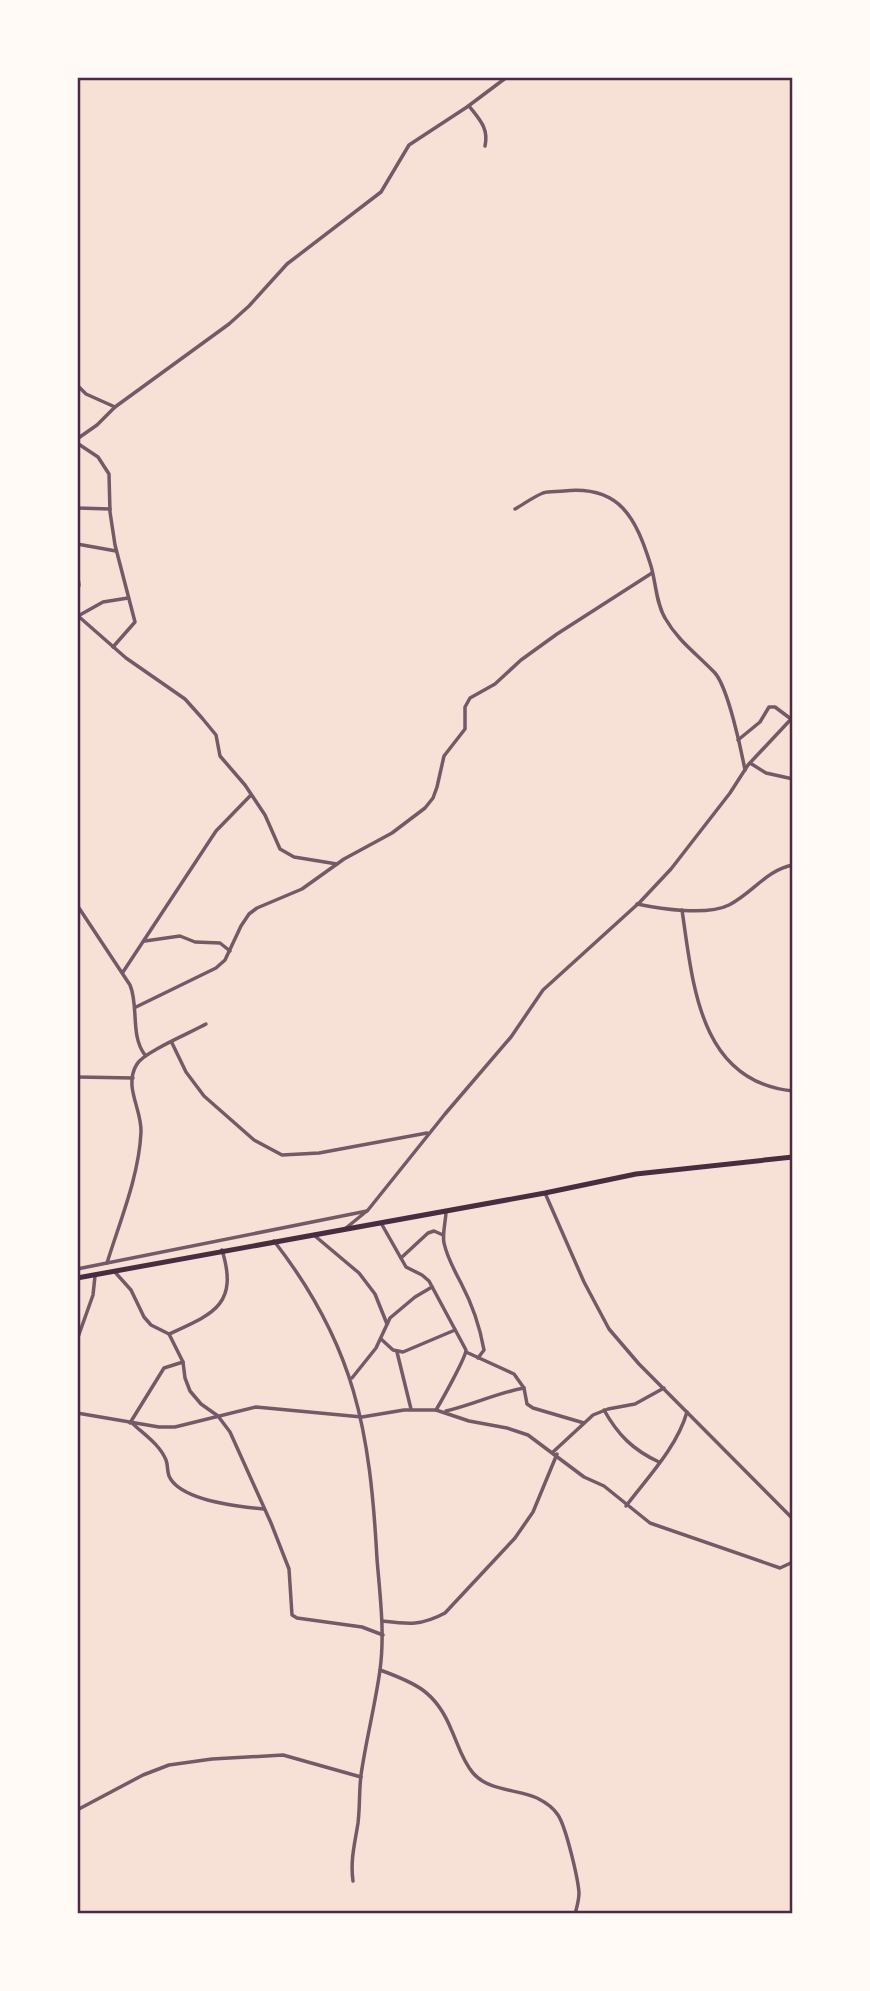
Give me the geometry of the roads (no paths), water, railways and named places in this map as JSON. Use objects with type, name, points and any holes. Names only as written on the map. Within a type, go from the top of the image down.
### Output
[{"type":"highway","points":[[77,1278],[636,1174],[793,1157]]},
{"type":"street","points":[[113,647],[134,625],[116,551],[110,509],[110,483],[105,466],[77,441],[115,407],[229,324],[287,264],[381,192],[403,154],[416,139],[469,106],[507,77]]},
{"type":"street","points":[[469,106],[485,127],[485,146]]},
{"type":"street","points":[[77,385],[86,394],[115,407]]},
{"type":"street","points":[[515,509],[544,493],[576,490],[613,498],[630,515],[652,573],[663,614],[682,643],[721,682],[745,770]]},
{"type":"street","points":[[77,508],[110,509]]},
{"type":"street","points":[[77,544],[116,551]]},
{"type":"street","points":[[77,572],[77,590]]},
{"type":"street","points":[[136,1007],[216,968],[230,951],[249,914],[302,889],[376,840],[392,834],[425,808],[433,798],[444,755],[465,729],[465,707],[470,698],[494,685],[521,660],[556,634],[652,573]]},
{"type":"street","points":[[129,598],[103,602],[78,616],[113,647],[185,699],[216,735],[220,755],[238,775],[265,815],[280,849],[294,857],[337,864]]},
{"type":"street","points":[[345,1229],[368,1210],[511,1037],[544,990],[637,904],[690,846],[750,763],[792,718],[772,706],[757,725],[738,740]]},
{"type":"street","points":[[750,763],[766,773],[793,779]]},
{"type":"street","points":[[123,972],[216,831],[251,795]]},
{"type":"street","points":[[637,904],[682,910],[728,906],[771,872],[793,865]]},
{"type":"street","points":[[77,905],[123,972],[135,996],[138,1043],[146,1055]]},
{"type":"street","points":[[682,910],[692,980],[704,1018],[724,1056],[741,1073],[763,1085],[793,1091]]},
{"type":"street","points":[[145,941],[180,936],[195,942],[220,943],[230,951]]},
{"type":"street","points":[[107,1262],[140,1148],[141,1128],[132,1093],[135,1066],[146,1055],[206,1024]]},
{"type":"street","points":[[172,1043],[187,1072],[204,1096],[254,1140],[282,1155],[319,1153],[429,1133]]},
{"type":"street","points":[[77,1076],[133,1078]]},
{"type":"street","points":[[545,1193],[608,1329],[793,1519]]},
{"type":"street","points":[[77,1269],[368,1210]]},
{"type":"street","points":[[446,1210],[443,1235],[446,1252],[468,1297],[483,1340],[484,1350],[478,1358]]},
{"type":"street","points":[[381,1223],[407,1267],[426,1278],[432,1287],[466,1352],[509,1369],[524,1388],[527,1404],[533,1408],[584,1423]]},
{"type":"street","points":[[401,1258],[428,1233],[434,1231],[443,1235]]},
{"type":"street","points":[[313,1234],[359,1273],[374,1294],[387,1324]]},
{"type":"street","points":[[274,1241],[310,1290],[351,1379],[362,1417],[373,1487],[383,1635],[380,1670],[360,1777],[358,1821],[350,1864],[353,1881]]},
{"type":"street","points":[[169,1334],[218,1308],[225,1293],[228,1276],[222,1250]]},
{"type":"street","points":[[112,1270],[131,1290],[144,1317],[151,1325],[169,1334],[183,1362],[190,1391],[201,1404],[218,1416],[230,1432],[289,1569],[292,1615],[297,1618],[362,1627],[383,1635]]},
{"type":"street","points":[[77,1340],[93,1295],[95,1274]]},
{"type":"street","points":[[351,1379],[373,1354],[387,1324],[402,1307],[432,1287]]},
{"type":"street","points":[[397,1352],[411,1350],[454,1330]]},
{"type":"street","points":[[380,1339],[397,1352],[411,1409]]},
{"type":"street","points":[[436,1410],[466,1352]]},
{"type":"street","points":[[131,1423],[164,1368],[183,1362]]},
{"type":"street","points":[[444,1412],[524,1388]]},
{"type":"street","points":[[382,1621],[412,1625],[445,1614],[515,1538],[533,1513],[555,1453],[584,1423],[604,1410],[635,1405],[664,1388]]},
{"type":"street","points":[[77,1413],[131,1423],[175,1427],[256,1407],[362,1417],[411,1409],[436,1410],[469,1421],[519,1432],[555,1453],[584,1477],[604,1486],[650,1523],[780,1568],[793,1562]]},
{"type":"street","points":[[604,1410],[633,1449],[659,1462]]},
{"type":"street","points":[[626,1506],[679,1433],[687,1412]]},
{"type":"street","points":[[131,1423],[157,1445],[165,1458],[169,1476],[177,1486],[191,1494],[214,1501],[264,1509]]},
{"type":"street","points":[[380,1670],[412,1683],[435,1700],[445,1715],[468,1765],[478,1778],[490,1785],[537,1798],[549,1805],[558,1815],[565,1830],[578,1886],[575,1914]]},
{"type":"street","points":[[77,1810],[169,1765],[212,1759],[283,1755],[360,1777]]}]
